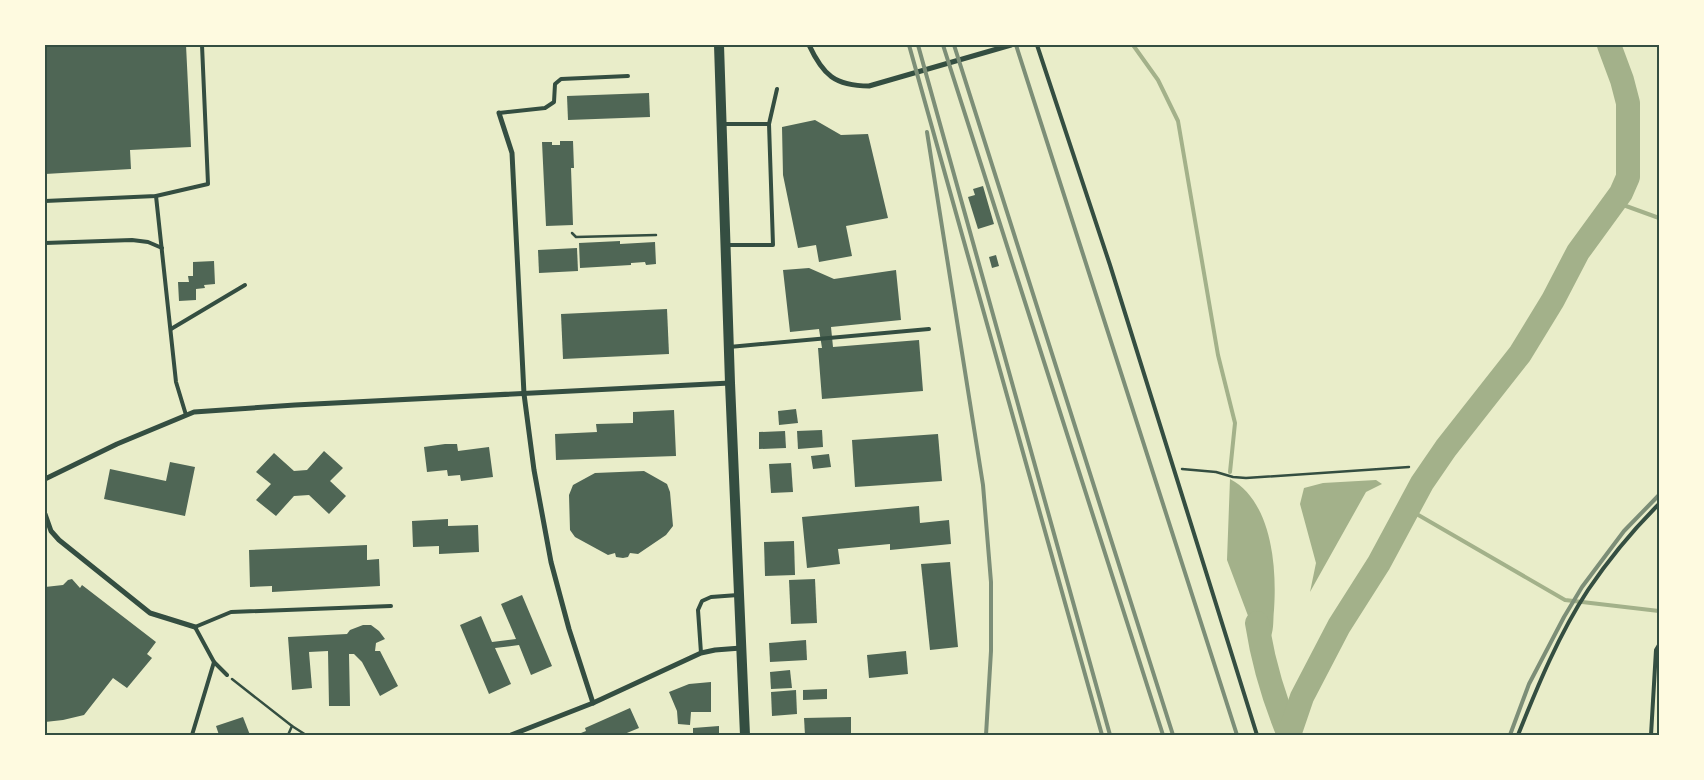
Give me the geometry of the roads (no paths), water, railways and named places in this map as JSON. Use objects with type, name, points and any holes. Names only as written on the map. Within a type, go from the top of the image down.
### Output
[{"type":"main road","points":[[719,45],[728,347],[745,735]]},
{"type":"street","points":[[808,45],[818,64],[834,79],[851,86],[869,86],[886,82],[1011,45]]},
{"type":"street","points":[[499,113],[512,153],[524,394],[534,470],[551,562],[569,629],[594,703]]},
{"type":"street","points":[[45,479],[117,444],[194,412],[295,405],[730,383]]},
{"type":"street","points":[[45,514],[50,531],[59,540],[150,613],[195,627]]},
{"type":"street","points":[[511,735],[594,703],[701,653],[741,648]]},
{"type":"lane","points":[[45,201],[156,196],[208,184],[202,45]]},
{"type":"lane","points":[[1037,45],[1110,265],[1257,735]]},
{"type":"lane","points":[[499,113],[544,108],[554,102],[555,84],[561,79],[628,76]]},
{"type":"lane","points":[[725,246],[774,246],[769,124],[777,89]]},
{"type":"lane","points":[[721,124],[769,124]]},
{"type":"lane","points":[[156,196],[176,382],[186,415]]},
{"type":"lane","points":[[45,243],[132,240],[148,242],[162,248]]},
{"type":"lane","points":[[171,329],[244,285]]},
{"type":"lane","points":[[728,347],[928,328]]},
{"type":"lane","points":[[1518,735],[1548,663],[1588,590],[1629,534],[1659,504]]},
{"type":"lane","points":[[701,653],[698,610],[702,601],[711,597],[738,596]]},
{"type":"lane","points":[[227,675],[214,662],[195,627],[231,612],[391,606]]},
{"type":"lane","points":[[1651,735],[1656,650],[1659,645]]},
{"type":"lane","points":[[192,735],[214,662]]},
{"type":"waterway","points":[[1133,45],[1158,80],[1178,121],[1218,355],[1235,423],[1230,472]]},
{"type":"waterway","points":[[1289,735],[1302,697],[1339,626],[1379,563],[1422,483],[1446,448],[1520,354],[1553,300],[1578,252],[1621,193],[1628,177],[1628,103],[1609,45]]},
{"type":"waterway","points":[[1615,202],[1659,218]]},
{"type":"waterway","points":[[1408,509],[1565,600],[1659,611]]},
{"type":"waterway","points":[[1257,623],[1262,652],[1289,735]]},
{"type":"railway","points":[[909,45],[1102,735]]},
{"type":"railway","points":[[918,45],[1110,735]]},
{"type":"railway","points":[[943,45],[1163,735]]},
{"type":"railway","points":[[954,45],[1173,735]]},
{"type":"railway","points":[[1016,45],[1237,735]]},
{"type":"railway","points":[[927,132],[983,485],[991,582],[991,651],[986,735]]},
{"type":"railway","points":[[1510,735],[1529,684],[1582,587],[1624,531],[1659,495]]}]
